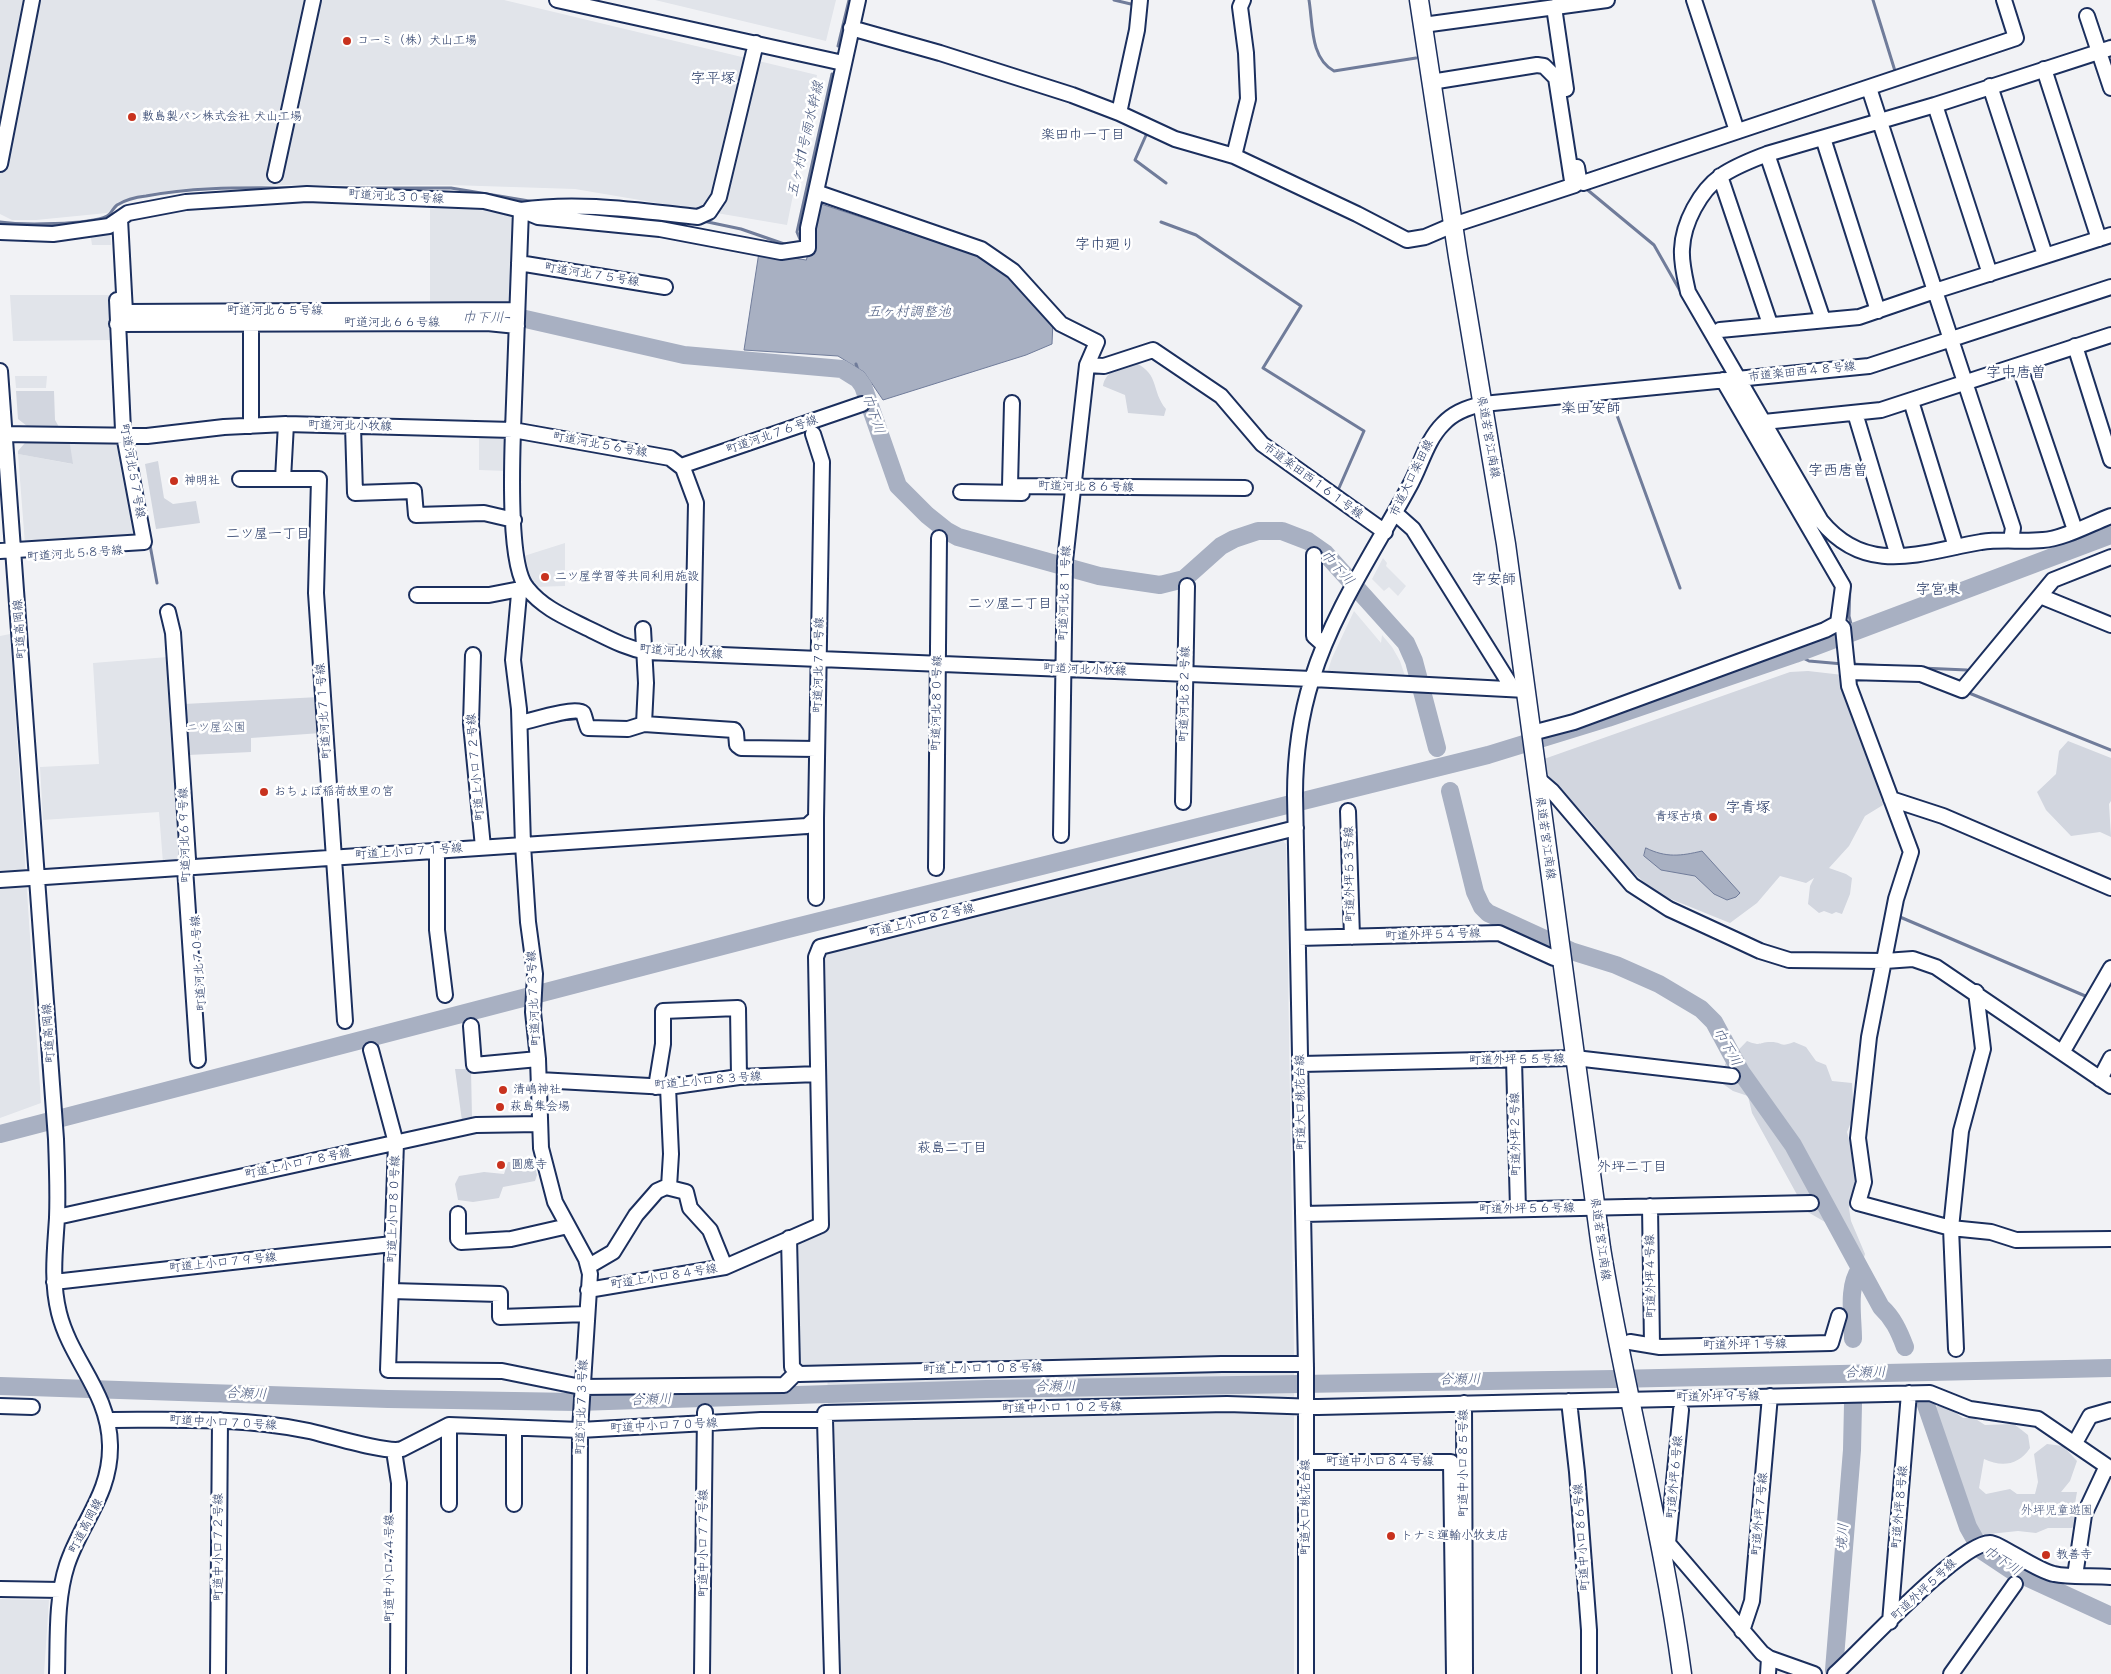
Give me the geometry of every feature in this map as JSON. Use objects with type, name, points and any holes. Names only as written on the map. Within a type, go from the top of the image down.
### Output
[{"type":"main road","name":"県道若宮江南線","points":[[1419,0],[1453,224],[1506,544],[1520,689],[1532,733],[1596,1208],[1621,1361],[1664,1541],[1682,1674]]},
{"type":"street","points":[[0,164],[32,0]]},
{"type":"street","points":[[275,175],[313,0]]},
{"type":"street","points":[[557,0],[612,6],[843,63]]},
{"type":"street","points":[[816,192],[858,0]]},
{"type":"street","points":[[1119,113],[1137,30],[1140,0]]},
{"type":"street","points":[[1234,156],[1248,99],[1240,7],[1243,0]]},
{"type":"street","points":[[1423,25],[1607,0]]},
{"type":"street","points":[[1694,0],[1737,130]]},
{"type":"street","points":[[1554,6],[1578,179],[1583,183],[2016,38],[2004,0]]},
{"type":"street","points":[[2087,16],[2101,48],[2111,88]]},
{"type":"street","points":[[851,28],[940,52],[1072,95],[1119,113],[1175,139],[1234,156],[1357,214],[1407,240],[1425,237],[1453,224],[1575,185],[1572,181],[1556,78],[1550,70],[1544,66],[1536,66],[1431,82]]},
{"type":"street","points":[[417,595],[489,595],[522,587],[514,520],[513,430],[521,210],[543,206],[594,208],[698,217],[709,212],[718,197],[756,43]]},
{"type":"street","points":[[2101,48],[1935,105],[1767,154],[1720,176],[1704,193],[1693,212],[1684,230],[1682,250],[1688,292],[1738,378],[1828,529],[1857,549],[1871,555],[1926,555],[1983,542],[2044,540],[2111,516]]},
{"type":"street","points":[[1714,334],[1720,330],[1770,324],[1859,317],[2105,237],[2044,69]]},
{"type":"street","points":[[1990,86],[2045,255]]},
{"type":"street","points":[[1869,88],[1878,121],[1966,381],[2013,528],[2011,540]]},
{"type":"street","points":[[1935,105],[1990,274]]},
{"type":"street","points":[[1823,138],[1878,310]]},
{"type":"street","points":[[1767,154],[1823,320]]},
{"type":"street","points":[[1720,176],[1770,324]]},
{"type":"street","name":"町道河北３０号線","points":[[0,232],[53,234],[116,222],[128,213],[186,202],[307,194],[484,201],[521,210],[538,217],[660,230],[781,252],[808,248],[808,228],[816,192]]},
{"type":"street","name":"町道河北８１号線","points":[[816,192],[981,249],[1014,271],[1061,324],[1096,342],[1087,365],[1065,568],[1061,835]]},
{"type":"street","name":"町道河北６５号線","points":[[116,222],[124,312],[517,318]]},
{"type":"street","name":"町道河北５７号線","points":[[10,553],[144,542],[125,436],[116,222]]},
{"type":"street","name":"町道河北７５号線","points":[[519,262],[665,287]]},
{"type":"street","name":"市道楽田西４８号線","points":[[1483,404],[1869,366],[2111,287]]},
{"type":"street","name":"町道河北６６号線","points":[[121,324],[487,323],[517,318]]},
{"type":"street","points":[[251,324],[251,426]]},
{"type":"street","points":[[1764,422],[1881,410],[2111,335]]},
{"type":"street","points":[[2075,346],[2111,460]]},
{"type":"street","name":"市道楽田西１６１号線","points":[[1087,365],[1104,366],[1153,350],[1221,396],[1262,444],[1385,532]]},
{"type":"street","points":[[2019,365],[2076,530]]},
{"type":"street","name":"町道高岡線","points":[[0,371],[10,553],[38,877],[55,1129],[57,1217],[54,1282],[64,1330],[103,1405],[110,1446],[104,1488],[96,1509],[72,1551],[60,1590],[57,1674]]},
{"type":"street","points":[[1723,380],[1844,586],[1841,626],[1846,648],[1849,686],[1911,852],[1896,899],[1869,1037],[1858,1138],[1864,1182],[1858,1203],[1951,1228],[1991,1232],[2016,1240],[2111,1238]]},
{"type":"street","points":[[1911,401],[1956,547]]},
{"type":"street","name":"町道河北８６号線","points":[[1005,493],[1009,402],[1010,486],[1073,490]]},
{"type":"street","name":"町道河北７６号線","points":[[683,469],[862,404]]},
{"type":"street","name":"市道大口楽田線","points":[[1376,547],[1438,430],[1449,418],[1463,409],[1483,404]]},
{"type":"street","points":[[1855,413],[1898,556]]},
{"type":"street","points":[[283,479],[286,424]]},
{"type":"street","name":"町道河北小牧線","points":[[2,434],[147,436],[286,424],[513,430]]},
{"type":"street","points":[[353,426],[355,493],[414,491],[416,514],[484,513],[514,520]]},
{"type":"street","name":"町道河北５６号線","points":[[513,430],[670,458],[683,469]]},
{"type":"street","name":"町道河北７９号線","points":[[814,434],[822,462],[816,898]]},
{"type":"street","points":[[683,469],[696,503],[693,654]]},
{"type":"street","name":"町道河北７１号線","points":[[240,478],[319,479],[316,592],[345,1021]]},
{"type":"street","points":[[961,492],[1005,493],[1073,490],[1245,492]]},
{"type":"street","points":[[1395,514],[1413,529],[1520,689]]},
{"type":"street","name":"町道河北８０号線","points":[[936,868],[939,538]]},
{"type":"street","name":"町道大口桃花台線","points":[[1306,1674],[1306,1366],[1295,795],[1300,731],[1312,679],[1324,644],[1376,547]]},
{"type":"street","name":"町道河北５８号線","points":[[0,558],[10,553],[149,549]]},
{"type":"street","points":[[1314,555],[1314,636],[1324,644]]},
{"type":"street","points":[[1848,672],[1921,674],[1962,690],[2053,580],[2111,558]]},
{"type":"street","name":"町道河北８２号線","points":[[1183,802],[1188,586]]},
{"type":"street","name":"町道河北小牧線","points":[[522,587],[562,617],[620,645],[644,652],[1520,689]]},
{"type":"street","name":"町道河北７３号線","points":[[522,587],[514,650],[520,724],[522,845],[535,984],[533,1005],[538,1059],[541,1148],[555,1202],[589,1266],[580,1411],[579,1674]]},
{"type":"street","points":[[2040,596],[2111,625]]},
{"type":"street","name":"町道河北６９号線","points":[[168,612],[173,632],[201,1059]]},
{"type":"street","points":[[1532,733],[1574,722],[1825,630],[1841,626]]},
{"type":"street","points":[[643,629],[646,683],[644,724]]},
{"type":"street","name":"町道上小口７２号線","points":[[472,656],[471,724],[483,848]]},
{"type":"street","points":[[520,724],[574,711],[583,714],[588,728],[628,729],[644,724],[734,730],[737,745],[741,748],[817,749]]},
{"type":"street","points":[[1538,778],[1558,797],[1632,885],[1669,909],[1760,951],[1789,960],[1885,961],[1913,959],[1936,967],[1976,992],[2106,1082],[2111,1058]]},
{"type":"street","points":[[1890,799],[1943,816],[2111,888]]},
{"type":"street","name":"町道外坪５３号線","points":[[1348,811],[1352,937]]},
{"type":"street","name":"町道上小口７１号線","points":[[0,880],[807,826],[816,818]]},
{"type":"street","name":"町道上小口８２号線","points":[[821,1225],[816,957],[821,946],[1296,822]]},
{"type":"street","points":[[437,850],[438,930],[445,995]]},
{"type":"street","name":"町道外坪５４号線","points":[[1298,938],[1499,933],[1554,958],[1561,957]]},
{"type":"street","points":[[2063,1051],[2111,968]]},
{"type":"street","points":[[1956,1349],[1951,1228],[1961,1131],[1983,1050],[1976,992]]},
{"type":"street","points":[[669,1187],[671,1154],[662,1087],[663,1010],[738,1008],[739,1077]]},
{"type":"street","points":[[471,1026],[474,1065],[538,1059]]},
{"type":"street","name":"町道上小口８０号線","points":[[371,1050],[396,1143],[388,1370],[502,1371],[581,1389]]},
{"type":"street","name":"町道外坪５５号線","points":[[1301,1064],[1575,1058],[1732,1076]]},
{"type":"street","name":"町道外坪２号線","points":[[1517,1060],[1521,1209]]},
{"type":"street","name":"町道上小口８３号線","points":[[539,1080],[662,1087],[739,1077],[818,1074]]},
{"type":"street","name":"町道上小口７８号線","points":[[57,1217],[476,1125],[540,1124]]},
{"type":"street","points":[[589,1266],[613,1252],[629,1224],[647,1200],[657,1191],[669,1187],[686,1192],[690,1208],[710,1230],[717,1243],[725,1267]]},
{"type":"street","name":"町道外坪５６号線","points":[[1303,1214],[1811,1203]]},
{"type":"street","name":"町道外坪４号線","points":[[1650,1206],[1652,1345]]},
{"type":"street","points":[[458,1214],[458,1239],[461,1242],[511,1239],[568,1226]]},
{"type":"street","name":"町道上小口８４号線","points":[[588,1290],[725,1267],[821,1225]]},
{"type":"street","points":[[581,1389],[784,1385],[796,1373],[792,1368],[789,1238]]},
{"type":"street","name":"町道上小口７９号線","points":[[54,1282],[392,1244]]},
{"type":"street","points":[[391,1291],[500,1294],[500,1317],[587,1314]]},
{"type":"street","name":"町道外坪１号線","points":[[1630,1342],[1652,1345],[1830,1344],[1839,1316]]},
{"type":"street","name":"町道上小口１０８号線","points":[[796,1373],[1306,1366]]},
{"type":"street","name":"町道外坪８号線","points":[[1890,1622],[1909,1393]]},
{"type":"street","name":"町道外坪９号線","points":[[1306,1405],[1930,1393],[1970,1409],[2034,1418],[2075,1443],[2109,1468]]},
{"type":"street","name":"町道外坪７号線","points":[[1742,1631],[1752,1601],[1770,1396]]},
{"type":"street","name":"町道中小口８６号線","points":[[1569,1401],[1589,1630],[1589,1674]]},
{"type":"street","name":"町道中小口８５号線","points":[[1464,1403],[1464,1674]]},
{"type":"street","name":"町道中小口１０２号線","points":[[825,1420],[825,1412],[1227,1404],[1306,1405]]},
{"type":"street","points":[[0,1406],[32,1406]]},
{"type":"street","name":"町道外坪６号線","points":[[1664,1541],[1681,1410]]},
{"type":"street","points":[[2075,1443],[2090,1416],[2111,1410]]},
{"type":"street","name":"町道中小口７０号線","points":[[107,1420],[220,1420],[278,1424],[344,1438],[395,1457],[402,1449],[449,1425],[580,1430],[705,1419],[825,1420]]},
{"type":"street","name":"町道中小口７７号線","points":[[702,1674],[705,1419]]},
{"type":"street","name":"町道中小口７２号線","points":[[218,1674],[220,1420]]},
{"type":"street","points":[[825,1420],[832,1674]]},
{"type":"street","points":[[449,1425],[449,1504]]},
{"type":"street","points":[[514,1428],[514,1504]]},
{"type":"street","name":"町道中小口７４号線","points":[[389,1674],[391,1483],[395,1457]]},
{"type":"street","name":"町道中小口７４号線","points":[[395,1457],[399,1483],[398,1674]]},
{"type":"street","name":"町道中小口８４号線","points":[[1306,1462],[1451,1462],[1454,1674]]},
{"type":"street","points":[[2075,1576],[2084,1515],[2109,1468]]},
{"type":"street","points":[[1664,1541],[1742,1631],[1769,1658],[1814,1674]]},
{"type":"street","name":"町道外坪５号線","points":[[1836,1673],[1947,1567],[1972,1549],[1987,1543],[1995,1544],[2042,1570],[2055,1575],[2111,1577]]},
{"type":"street","points":[[1951,1674],[2015,1584]]},
{"type":"street","points":[[0,1589],[60,1590]]},
{"type":"street","points":[[1768,1674],[1769,1658]]},
{"type":"shaded area","points":[[0,0],[504,0],[817,75],[787,225],[575,189],[450,185],[283,185],[195,188],[158,192],[119,202],[107,213],[36,220],[12,220],[0,214]]},
{"type":"shaded area","points":[[655,0],[836,0],[826,41]]},
{"type":"shaded area","points":[[430,205],[483,205],[518,212],[514,306],[430,307]]},
{"type":"shaded area","points":[[110,229],[111,245],[92,245],[90,232]]},
{"type":"shaded area","points":[[10,295],[115,295],[116,340],[13,341]]},
{"type":"shaded area","points":[[15,376],[47,376],[46,388],[16,388]]},
{"type":"shaded area","points":[[479,434],[503,435],[508,441],[507,471],[479,470]]},
{"type":"shaded area","points":[[69,438],[126,439],[142,538],[25,544],[18,454],[72,464]]},
{"type":"shaded area","points":[[565,543],[565,586],[532,587],[528,582],[524,556]]},
{"type":"shaded area","points":[[1383,558],[1387,563],[1386,566],[1406,586],[1398,596],[1389,587],[1384,591],[1372,579]]},
{"type":"shaded area","points":[[1354,611],[1381,643],[1382,635],[1392,647],[1400,661],[1405,676],[1331,674],[1328,670],[1332,658]]},
{"type":"shaded area","points":[[10,634],[41,1103],[0,1118],[0,636]]},
{"type":"shaded area","points":[[168,657],[181,862],[163,863],[159,812],[43,820],[40,767],[99,764],[93,663]]},
{"type":"shaded area","points":[[1282,840],[1286,844],[1294,1351],[1294,1674],[836,1674],[827,1367],[797,1367],[797,1244],[828,1229],[821,955]]},
{"type":"shaded area","points":[[0,1599],[49,1600],[44,1674],[0,1674]]},
{"type":"green space","points":[[1136,363],[1144,368],[1152,378],[1158,396],[1166,409],[1164,416],[1128,413],[1125,395],[1103,386],[1107,376],[1115,369]]},
{"type":"green space","points":[[16,391],[54,391],[55,420],[59,427],[27,426],[18,419]]},
{"type":"green space","points":[[30,437],[69,438],[73,464],[18,454],[18,451]]},
{"type":"green space","points":[[158,461],[164,498],[173,504],[196,501],[200,523],[156,529],[145,464]]},
{"type":"green space","points":[[1808,671],[1843,675],[1883,805],[1865,816],[1849,846],[1829,868],[1852,878],[1850,894],[1842,914],[1836,912],[1832,914],[1824,911],[1819,913],[1808,904],[1810,886],[1814,878],[1806,883],[1780,876],[1757,903],[1730,923],[1656,893],[1623,863],[1587,817],[1544,775],[1544,759],[1790,672]]},
{"type":"green space","name":"ニツ屋公園","points":[[319,697],[321,733],[251,738],[251,752],[188,755],[184,704]]},
{"type":"green space","points":[[2068,741],[2111,758],[2111,801],[2109,804],[2111,837],[2100,832],[2071,836],[2046,810],[2037,792],[2056,774],[2059,751]]},
{"type":"green space","points":[[1747,1041],[1758,1044],[1775,1042],[1783,1045],[1794,1042],[1806,1047],[1816,1061],[1826,1065],[1832,1081],[1852,1083],[1854,1115],[1847,1132],[1858,1175],[1849,1208],[1851,1221],[1865,1254],[1858,1277],[1825,1222],[1806,1211],[1752,1113],[1748,1096],[1733,1091],[1723,1084],[1725,1064]]},
{"type":"green space","points":[[455,1069],[471,1069],[472,1118],[462,1121]]},
{"type":"green space","points":[[522,1157],[533,1157],[537,1175],[535,1181],[503,1187],[499,1198],[473,1202],[458,1200],[455,1184],[459,1176],[484,1172],[504,1174],[508,1162],[514,1162]]},
{"type":"green space","name":"外坪児童遊園","points":[[1943,1404],[1963,1418],[1974,1418],[1985,1425],[2014,1424],[2028,1435],[2030,1448],[2015,1462],[2003,1464],[1984,1459],[1979,1488],[1986,1494],[2010,1489],[2017,1494],[2035,1494],[2038,1482],[2034,1454],[2047,1444],[2063,1446],[2077,1461],[2070,1481],[2061,1492],[2077,1492],[2073,1515],[2082,1516],[2079,1522],[2072,1528],[2048,1528],[2036,1533],[2018,1531],[1970,1536],[1962,1524],[1949,1495],[1925,1418],[1935,1407]]},
{"type":"water","name":"五ヶ村調整池","points":[[821,204],[1001,265],[1053,321],[1052,344],[1026,355],[883,400],[864,372],[838,356],[744,350],[759,252],[806,260]]},
{"type":"water","points":[[1646,848],[1667,855],[1702,851],[1740,893],[1736,897],[1727,900],[1714,894],[1695,876],[1661,870],[1644,856]]},
{"type":"waterway","points":[[838,46],[849,0]]},
{"type":"waterway","points":[[1114,0],[1135,5]]},
{"type":"waterway","points":[[1309,0],[1312,30],[1317,49],[1326,65],[1334,71],[1416,58]]},
{"type":"waterway","points":[[1873,0],[1895,71]]},
{"type":"waterway","points":[[1128,40],[1131,24]]},
{"type":"waterway","points":[[2101,44],[2111,40]]},
{"type":"waterway","name":"五ヶ村1号雨水幹線","points":[[802,244],[797,232],[832,74]]},
{"type":"waterway","points":[[1144,131],[1147,133],[1135,160],[1166,183]]},
{"type":"waterway","points":[[1584,187],[1654,245],[1683,296]]},
{"type":"waterway","points":[[0,222],[23,224],[71,223],[98,219],[110,214],[117,205],[131,199],[165,193],[222,188],[299,188]]},
{"type":"waterway","points":[[323,188],[451,188],[535,202]]},
{"type":"waterway","points":[[703,221],[741,229],[790,246]]},
{"type":"waterway","points":[[1161,222],[1196,235],[1301,306],[1263,368],[1364,431],[1339,488]]},
{"type":"waterway","name":"巾下川","points":[[475,317],[521,318],[684,355],[842,369],[858,379],[863,386],[898,486],[927,515],[958,537],[1099,576],[1160,585],[1184,579],[1221,546],[1234,539],[1258,531],[1282,531],[1308,541],[1325,553],[1406,643],[1414,661],[1437,748]]},
{"type":"waterway","points":[[1719,360],[1729,376]]},
{"type":"waterway","points":[[856,364],[863,386]]},
{"type":"waterway","points":[[1736,388],[1755,421]]},
{"type":"waterway","points":[[1610,396],[1680,588]]},
{"type":"waterway","points":[[133,441],[140,485]]},
{"type":"waterway","points":[[1817,526],[1850,584],[1849,616],[1853,632]]},
{"type":"waterway","points":[[0,1134],[784,930],[1488,755],[1608,718],[1795,654],[2111,535]]},
{"type":"waterway","points":[[147,545],[150,545],[157,583]]},
{"type":"waterway","points":[[1795,654],[1809,661],[1843,664]]},
{"type":"waterway","points":[[1852,664],[1903,667]]},
{"type":"waterway","points":[[1921,668],[1967,670],[1971,674]]},
{"type":"waterway","points":[[1970,687],[1969,693],[2111,750]]},
{"type":"waterway","name":"巾下川","points":[[1450,791],[1475,892],[1482,907],[1488,913],[1571,951],[1616,965],[1659,984],[1701,1009],[1714,1022],[1741,1072],[1793,1145],[1881,1307],[1895,1325],[1905,1347]]},
{"type":"waterway","points":[[1900,917],[2090,998]]},
{"type":"waterway","name":"境川","points":[[1853,1339],[1852,1293],[1853,1284],[1860,1269]]},
{"type":"waterway","name":"合瀬川","points":[[0,1386],[388,1399],[577,1402],[986,1389],[1614,1379],[2111,1368]]},
{"type":"waterway","name":"巾下川","points":[[1925,1402],[1968,1527],[1981,1550],[2011,1570],[2111,1616]]},
{"type":"waterway","name":"境川","points":[[1834,1670],[1852,1450],[1853,1404]]},
{"type":"waterway","points":[[1456,1412],[1458,1421]]},
{"type":"place","name":"コーミ（株）犬山工場","points":[[347,41]]},
{"type":"place","name":"敷島製パン株式会社 犬山工場","points":[[132,117]]},
{"type":"place","name":"神明社","points":[[174,481]]},
{"type":"place","name":"二ツ屋学習等共同利用施設","points":[[545,577]]},
{"type":"place","name":"おちょぼ稲荷故里の宮","points":[[264,792]]},
{"type":"place","name":"青塚古墳","points":[[1713,817]]},
{"type":"place","name":"清嶋神社","points":[[503,1090]]},
{"type":"place","name":"萩島集会場","points":[[500,1107]]},
{"type":"place","name":"圓應寺","points":[[501,1165]]},
{"type":"place","name":"トナミ運輸小牧支店","points":[[1391,1536]]},
{"type":"place","name":"教善寺","points":[[2046,1555]]},
{"type":"district","name":"字平塚","points":[[713,79]]},
{"type":"district","name":"楽田巾一丁目","points":[[1083,135]]},
{"type":"district","name":"字巾廻り","points":[[1105,245]]},
{"type":"district","name":"字中唐曽","points":[[2016,373]]},
{"type":"district","name":"楽田安師","points":[[1591,409]]},
{"type":"district","name":"字西唐曽","points":[[1838,471]]},
{"type":"district","name":"二ツ屋一丁目","points":[[268,534]]},
{"type":"district","name":"字安師","points":[[1494,580]]},
{"type":"district","name":"字宮東","points":[[1938,590]]},
{"type":"district","name":"二ツ屋二丁目","points":[[1010,604]]},
{"type":"district","name":"字青塚","points":[[1748,808]]},
{"type":"district","name":"萩島二丁目","points":[[952,1148]]},
{"type":"district","name":"外坪二丁目","points":[[1632,1167]]}]
